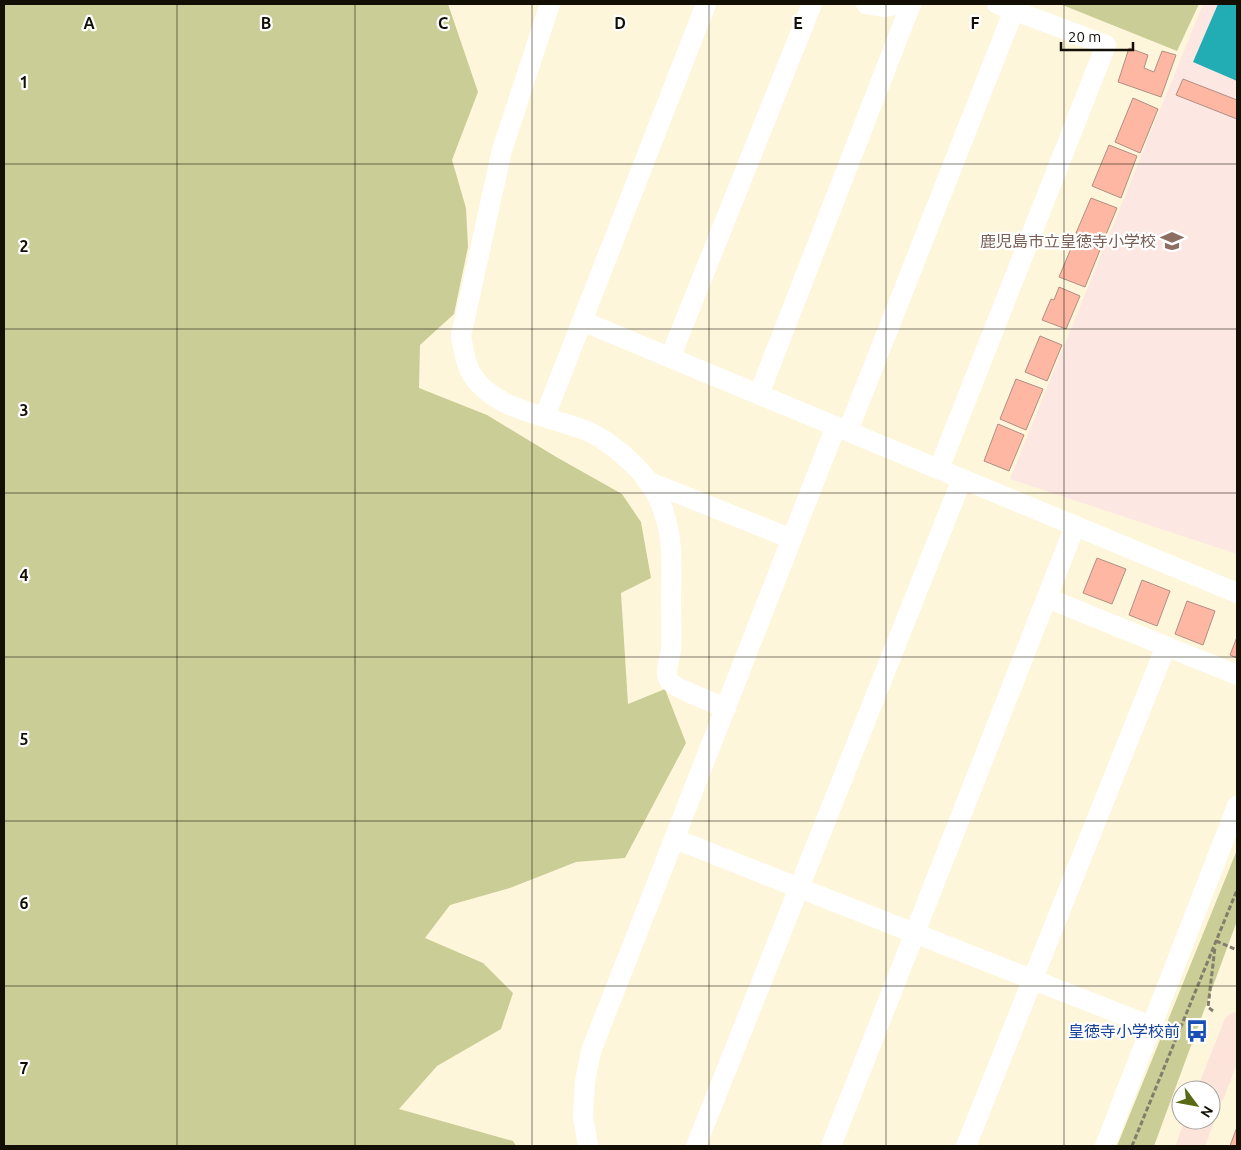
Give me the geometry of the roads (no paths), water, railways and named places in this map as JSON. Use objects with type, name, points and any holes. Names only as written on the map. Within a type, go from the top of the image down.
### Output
[{"type":"street","points":[[550,4],[502,150],[461,336],[465,355],[471,372],[493,397],[509,405],[588,431],[604,440],[622,454],[652,487],[667,522],[672,549],[671,649],[666,674],[669,682],[677,687],[726,708]]},
{"type":"street","points":[[545,416],[706,4]]},
{"type":"street","points":[[670,358],[812,4]]},
{"type":"street","points":[[866,4],[885,7],[902,4]]},
{"type":"street","points":[[759,394],[912,4]]},
{"type":"street","points":[[588,1146],[583,1117],[585,1082],[591,1051],[792,539],[842,429],[1005,7],[1106,45],[940,469]]},
{"type":"street","points":[[582,321],[1237,593]]},
{"type":"street","points":[[696,1146],[962,479]]},
{"type":"street","points":[[647,481],[792,539]]},
{"type":"street","points":[[831,1146],[1075,526]]},
{"type":"street","points":[[1047,598],[1237,675]]},
{"type":"street","points":[[966,1146],[1166,646]]},
{"type":"street","points":[[1104,1146],[1237,806]]},
{"type":"street","points":[[674,838],[1151,1026]]},
{"type":"street","points":[[1216,1080],[1237,1026]]},
{"type":"street","points":[[1190,1146],[1196,1130]]},
{"type":"water","points":[[1218,4],[1237,4],[1237,81],[1193,62]]},
{"type":"place","name":"鹿児島市立皇徳寺小学校","points":[[1172,241]]},
{"type":"place","name":"皇徳寺小学校前","points":[[1197,1031]]}]
